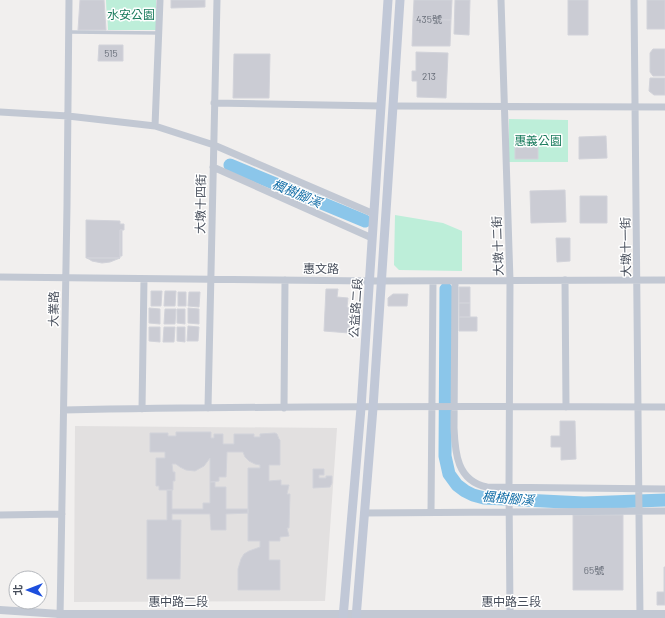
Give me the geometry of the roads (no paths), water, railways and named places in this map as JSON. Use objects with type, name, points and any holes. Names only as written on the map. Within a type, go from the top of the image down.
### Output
[{"type":"main road","name":"公益路二段","points":[[343,616],[361,408],[388,0]]},
{"type":"main road","name":"公益路二段","points":[[356,616],[373,408],[400,0]]},
{"type":"street","name":"大業路","points":[[60,616],[69,0]]},
{"type":"street","points":[[155,126],[160,0]]},
{"type":"street","name":"大墩十四街","points":[[208,408],[217,0]]},
{"type":"street","name":"大墩十二街","points":[[501,0],[510,281],[509,510]]},
{"type":"street","name":"大墩十一街","points":[[634,0],[639,511]]},
{"type":"street","points":[[214,103],[381,106]]},
{"type":"street","points":[[393,106],[665,107]]},
{"type":"street","points":[[0,112],[68,116],[155,126],[214,145],[374,214]]},
{"type":"street","points":[[213,167],[372,238]]},
{"type":"street","name":"惠文路","points":[[0,277],[369,281],[665,280]]},
{"type":"street","points":[[142,409],[144,279]]},
{"type":"street","points":[[284,280],[284,408]]},
{"type":"street","points":[[565,280],[566,407]]},
{"type":"street","points":[[431,512],[434,407],[433,281]]},
{"type":"street","points":[[455,281],[452,407],[455,449],[458,462],[468,478],[480,486],[509,490],[639,492],[665,489]]},
{"type":"street","points":[[64,410],[208,408],[665,407]]},
{"type":"street","points":[[509,510],[510,614]]},
{"type":"street","points":[[364,513],[509,510],[665,511]]},
{"type":"street","points":[[639,511],[640,616]]},
{"type":"street","points":[[0,514],[62,514]]},
{"type":"street","name":"惠中路二段","points":[[0,610],[60,616],[356,616]]},
{"type":"street","name":"惠中路三段","points":[[356,616],[510,614],[640,616],[665,614]]},
{"type":"lane","points":[[69,32],[159,32]]},
{"type":"waterway","name":"楓樹腳溪","points":[[230,165],[365,221]]},
{"type":"waterway","name":"楓樹腳溪","points":[[446,289],[445,456],[449,474],[457,485],[473,495],[484,498],[584,503],[665,500]]},
{"type":"park label","name":"水安公園","points":[[131,15]]},
{"type":"park label","name":"惠義公園","points":[[538,141]]}]
